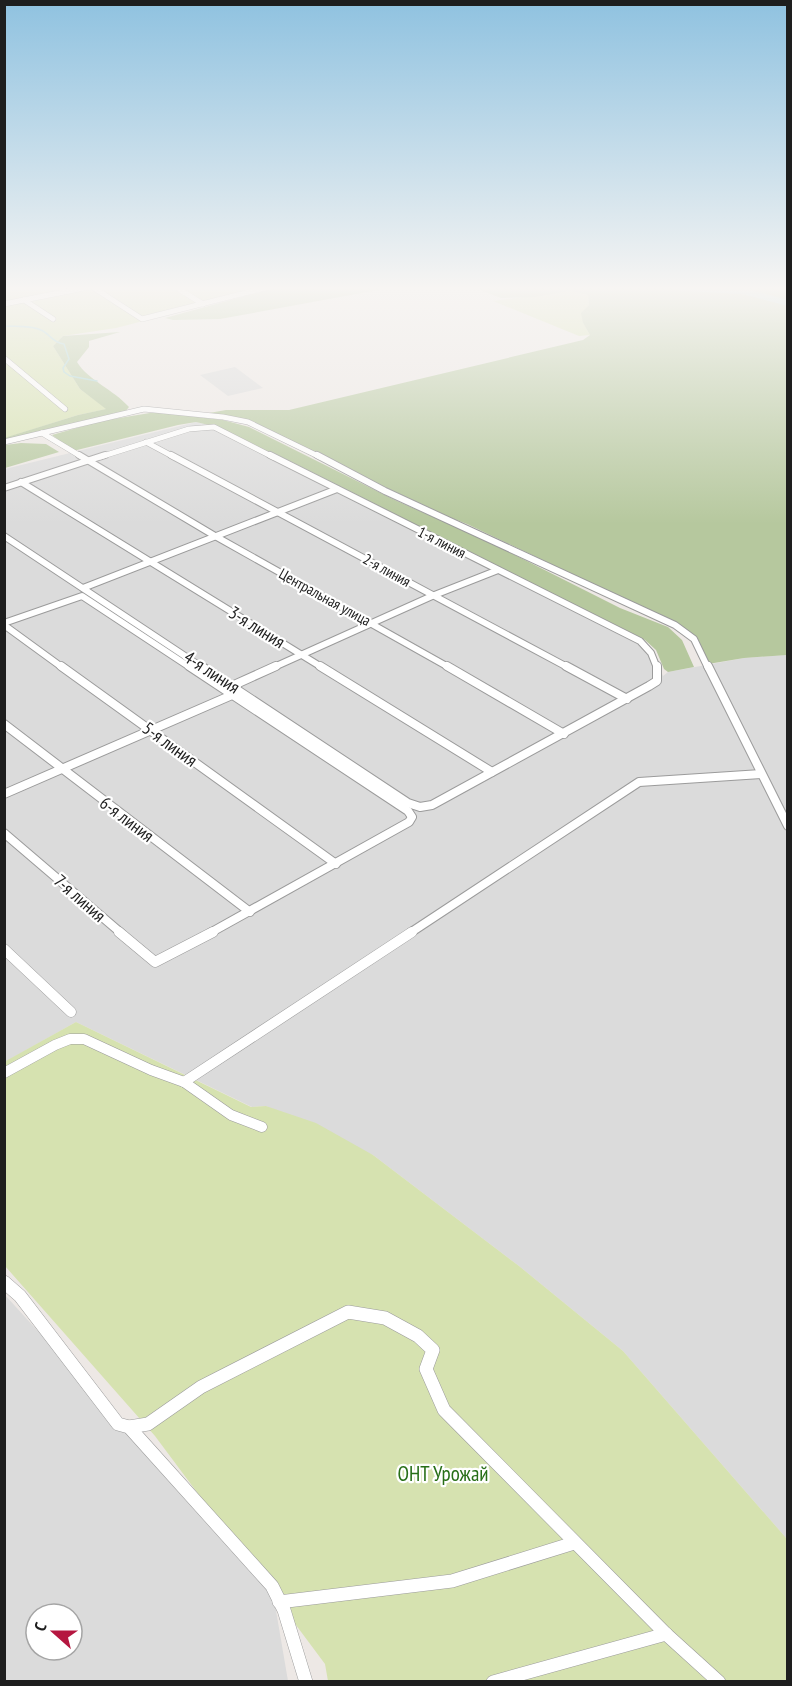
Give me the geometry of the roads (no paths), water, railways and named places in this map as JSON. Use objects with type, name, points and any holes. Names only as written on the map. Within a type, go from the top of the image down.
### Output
[{"type":"street","points":[[14,367],[65,409]]},
{"type":"street","points":[[4,442],[144,409],[236,419],[274,433],[385,491],[488,537],[688,633],[694,639],[788,826]]},
{"type":"street","name":"1-я линия","points":[[146,442],[202,427],[214,427],[639,641],[648,647],[659,674],[657,681],[627,699]]},
{"type":"street","points":[[42,433],[87,461]]},
{"type":"street","points":[[4,488],[146,442]]},
{"type":"street","name":"2-я линия","points":[[146,442],[627,699]]},
{"type":"street","name":"Центральная улица","points":[[87,461],[564,734]]},
{"type":"street","name":"3-я линия","points":[[21,482],[492,772]]},
{"type":"street","points":[[4,624],[149,561],[338,489]]},
{"type":"street","points":[[4,536],[82,592],[233,690],[408,811],[412,817],[409,822],[250,912]]},
{"type":"street","points":[[4,794],[60,768],[152,731],[303,656],[432,596],[498,570]]},
{"type":"street","name":"5-я линия","points":[[4,624],[336,864]]},
{"type":"street","name":"4-я линия","points":[[233,690],[408,803],[420,807],[432,805],[492,772]]},
{"type":"street","points":[[492,772],[627,699]]},
{"type":"street","name":"6-я линия","points":[[4,724],[250,912]]},
{"type":"street","points":[[184,1082],[639,782],[761,774]]},
{"type":"street","name":"7-я линия","points":[[4,833],[155,962],[250,912]]},
{"type":"street","points":[[4,949],[71,1012]]},
{"type":"street","points":[[4,1073],[70,1039],[84,1039],[151,1070],[184,1082],[231,1115],[262,1127]]},
{"type":"street","points":[[4,1282],[20,1296],[118,1424],[129,1427],[148,1424],[201,1387],[348,1311],[385,1318],[418,1336],[433,1350],[426,1369],[444,1410],[666,1634],[719,1682]]},
{"type":"street","points":[[129,1427],[272,1586],[306,1682]]},
{"type":"street","points":[[279,1602],[452,1581],[574,1543]]},
{"type":"street","points":[[493,1682],[666,1634]]},
{"type":"waterway","points":[[64,367],[64,372],[70,376],[97,381]]},
{"type":"park label","name":"ОНТ Урожай","points":[[443,1473]]}]
